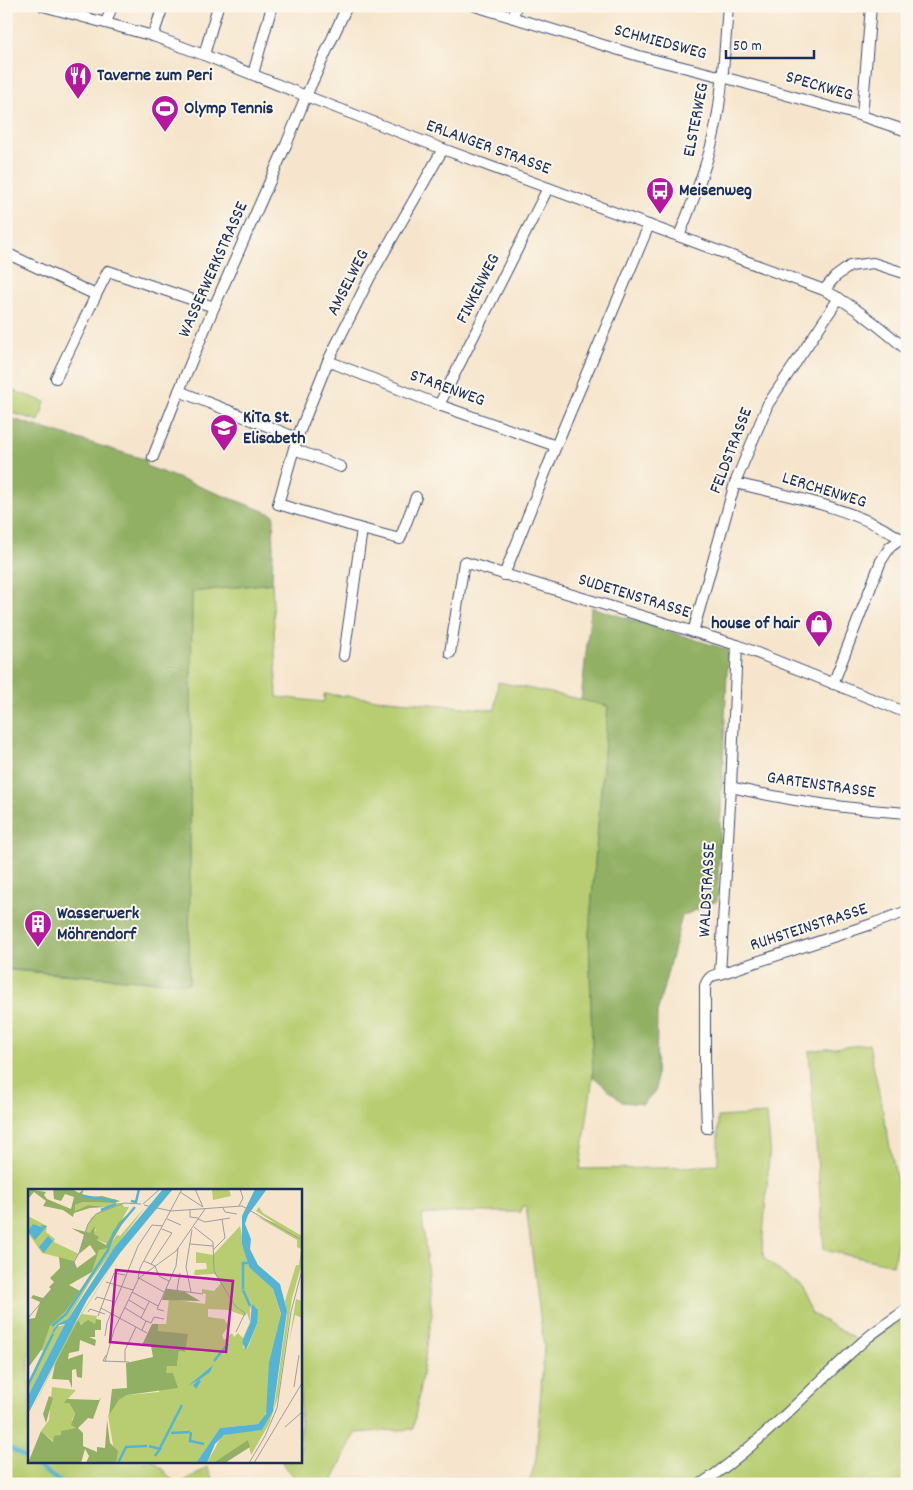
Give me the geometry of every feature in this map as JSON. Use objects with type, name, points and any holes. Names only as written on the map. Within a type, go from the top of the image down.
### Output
[{"type":"street","name":"ERLANGER STRASSE","points":[[44,6],[62,9],[153,36],[443,149],[824,290],[871,319],[907,350]]},
{"type":"street","points":[[106,23],[112,6]]},
{"type":"street","points":[[153,36],[163,6]]},
{"type":"street","points":[[204,55],[218,6]]},
{"type":"street","points":[[253,74],[272,6]]},
{"type":"street","name":"WASSERWERKSTRASSE","points":[[153,458],[214,307],[347,6]]},
{"type":"street","name":"SCHMIEDSWEG","points":[[475,6],[648,58],[722,77]]},
{"type":"street","points":[[513,18],[516,6]]},
{"type":"street","name":"ELSTERWEG","points":[[680,236],[698,188],[718,115],[728,6]]},
{"type":"street","points":[[862,116],[871,6]]},
{"type":"street","name":"SPECKWEG","points":[[722,77],[862,116],[907,131]]},
{"type":"street","name":"AMSELWEG","points":[[416,497],[400,539],[278,504],[297,438],[328,361],[370,276],[443,149]]},
{"type":"street","name":"FINKENWEG","points":[[439,405],[548,188]]},
{"type":"street","points":[[504,575],[649,225]]},
{"type":"street","points":[[6,253],[96,295]]},
{"type":"street","points":[[824,290],[834,277],[850,266],[873,263],[907,274]]},
{"type":"street","points":[[56,378],[108,271],[214,307]]},
{"type":"street","name":"FELDSTRASSE","points":[[693,632],[735,482],[768,404],[839,298]]},
{"type":"street","name":"STARENWEG","points":[[328,361],[439,405],[556,446]]},
{"type":"street","points":[[179,391],[297,438]]},
{"type":"street","points":[[294,449],[341,466]]},
{"type":"street","name":"LERCHENWEG","points":[[735,482],[803,499],[854,515],[904,537]]},
{"type":"street","points":[[344,656],[362,529]]},
{"type":"street","points":[[833,684],[881,561],[890,547],[904,537]]},
{"type":"street","name":"SUDETENSTRASSE","points":[[450,653],[464,562],[737,645],[907,713]]},
{"type":"street","name":"WALDSTRASSE","points":[[720,974],[737,645]]},
{"type":"street","name":"GARTENSTRASSE","points":[[731,787],[776,798],[907,813]]},
{"type":"street","name":"RUHSTEINSTRASSE","points":[[720,974],[907,911]]},
{"type":"street","points":[[707,1128],[705,986],[713,975],[720,974]]},
{"type":"street","points":[[701,1484],[720,1471],[771,1427],[868,1338],[907,1309]]},
{"type":"green space","points":[[6,388],[45,402],[39,421],[6,411]]},
{"type":"green space","points":[[6,417],[147,460],[146,466],[274,515],[272,583],[192,592],[189,984],[6,969]]},
{"type":"green space","points":[[272,583],[277,697],[324,702],[324,694],[495,710],[498,682],[608,705],[589,934],[593,1076],[580,1169],[718,1165],[718,1117],[767,1114],[770,1146],[762,1250],[765,1259],[798,1286],[811,1313],[865,1345],[907,1309],[907,1484],[529,1484],[536,1459],[544,1347],[526,1206],[521,1207],[521,1212],[458,1212],[422,1215],[432,1315],[413,1429],[355,1433],[331,1484],[300,1484],[282,1462],[301,1462],[301,1189],[28,1189],[28,1462],[155,1462],[177,1484],[6,1484],[6,970],[189,984],[192,592]]},
{"type":"green space","points":[[591,607],[728,650],[717,901],[682,916],[657,1013],[656,1090],[643,1104],[622,1102],[593,1076],[589,934],[608,706],[581,700]]},
{"type":"green space","points":[[869,1044],[903,1211],[893,1265],[824,1250],[809,1051]]},
{"type":"green space","points":[[207,1467],[215,1484],[180,1484]]},
{"type":"waterway","points":[[6,1445],[28,1459]]},
{"type":"waterway","points":[[31,1462],[63,1484]]},
{"type":"place","name":"Taverne zum Peri","points":[[78,100]]},
{"type":"place","name":"Olymp Tennis","points":[[165,133]]},
{"type":"place","name":"Meisenweg","points":[[660,215]]},
{"type":"place","name":"KiTa St. Elisabeth","points":[[224,452]]},
{"type":"place","name":"house of hair","points":[[819,648]]},
{"type":"place","name":"Wasserwerk Möhrendorf","points":[[38,948]]}]
